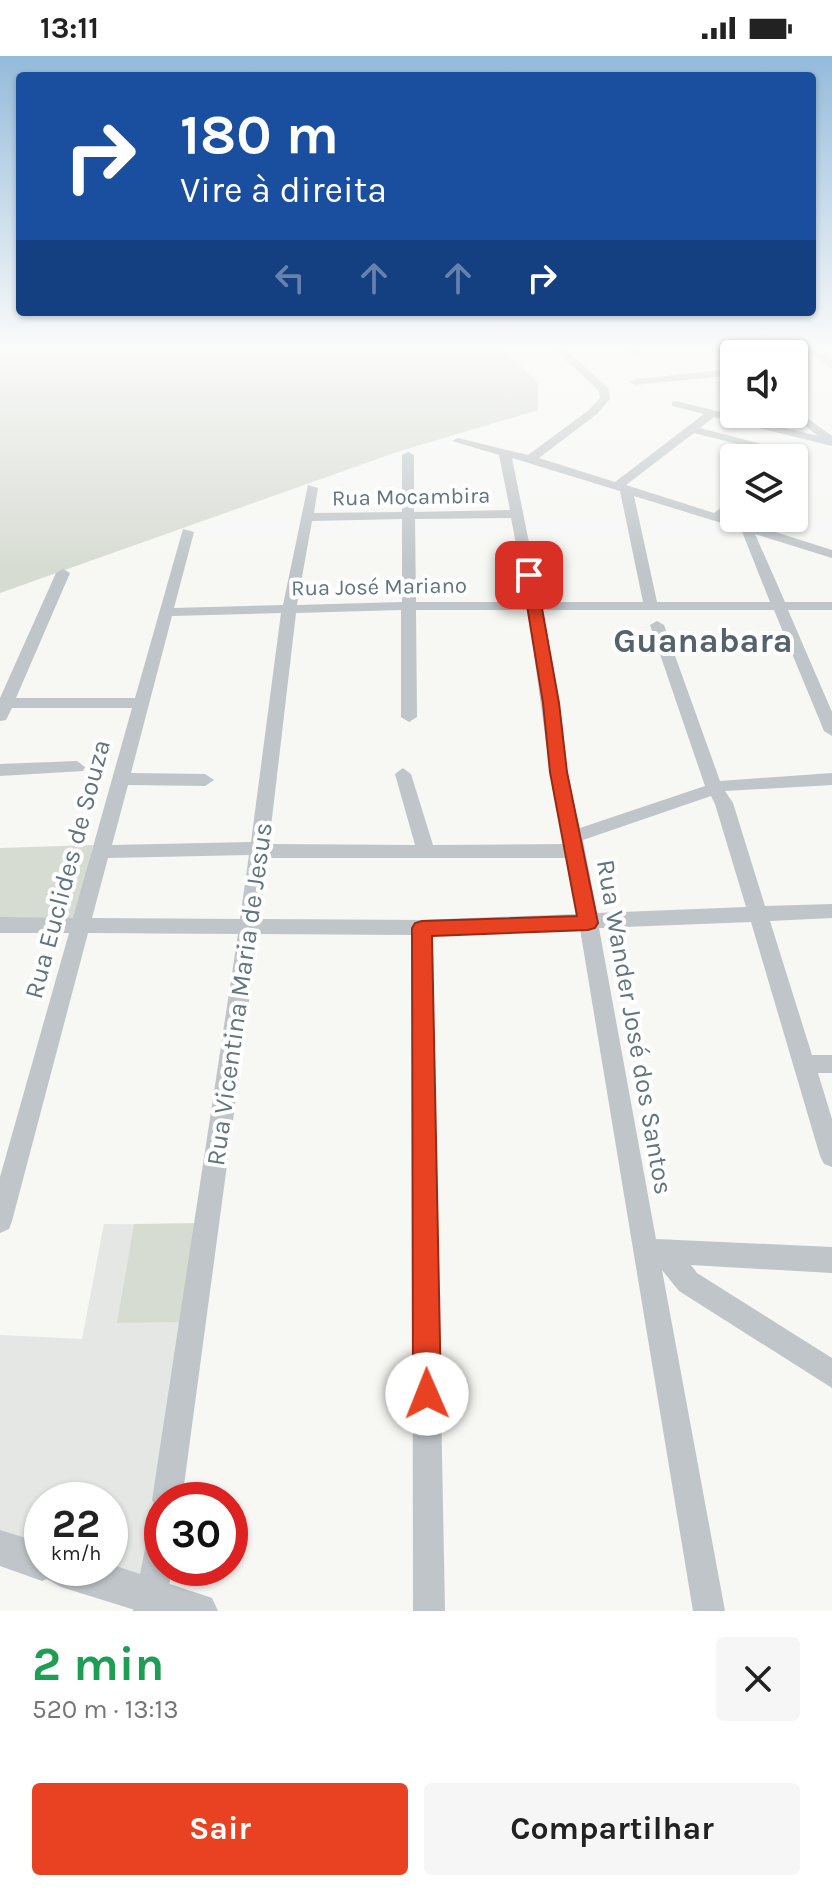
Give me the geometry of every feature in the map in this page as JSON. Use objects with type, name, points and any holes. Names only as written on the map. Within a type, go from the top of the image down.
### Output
[{"type":"street","points":[[530,459],[578,423]]},
{"type":"street","points":[[621,488],[700,423]]},
{"type":"street","points":[[756,423],[832,442]]},
{"type":"street","points":[[808,423],[832,442]]},
{"type":"street","points":[[692,429],[750,444]]},
{"type":"street","points":[[458,441],[530,459],[720,518]]},
{"type":"street","name":"Rua Wander José dos Santos","points":[[505,454],[535,606],[558,772],[654,1250],[709,1611]]},
{"type":"street","points":[[408,455],[409,717]]},
{"type":"street","name":"Rua Vicentina Maria de Jesus","points":[[170,1482],[260,848],[289,610],[312,488]]},
{"type":"street","points":[[621,488],[654,615],[714,788],[724,803],[832,1156]]},
{"type":"street","name":"Rua Mocambira","points":[[306,517],[517,514]]},
{"type":"street","points":[[716,517],[720,514]]},
{"type":"street","name":"Rua Euclides de Souza","points":[[0,1221],[83,926],[188,532]]},
{"type":"street","points":[[748,532],[832,731]]},
{"type":"street","points":[[762,532],[827,552],[832,539]]},
{"type":"street","points":[[63,573],[3,710],[140,703]]},
{"type":"street","name":"Rua José Mariano","points":[[166,612],[535,606],[654,615],[779,606],[832,606]]},
{"type":"street","points":[[0,770],[77,767]]},
{"type":"street","points":[[403,774],[426,852]]},
{"type":"street","points":[[122,779],[205,780]]},
{"type":"street","points":[[102,852],[260,848],[269,852],[426,852],[574,844],[725,785],[832,779]]},
{"type":"street","points":[[0,925],[422,928],[832,911]]},
{"type":"street","points":[[422,928],[429,1611]]},
{"type":"street","points":[[804,1064],[832,1064]]},
{"type":"street","points":[[654,1250],[832,1260]]},
{"type":"street","points":[[654,1250],[688,1282],[832,1374]]},
{"type":"street","points":[[0,1548],[24,1556]]},
{"type":"street","points":[[106,1586],[151,1604],[199,1611]]},
{"type":"shaded area","points":[[0,423],[496,423],[397,452],[0,593]]},
{"type":"shaded area","points":[[93,845],[79,918],[0,919],[0,848]]},
{"type":"shaded area","points":[[197,1223],[184,1322],[117,1323],[134,1224]]},
{"type":"shaded area","points":[[104,1224],[200,1225],[159,1482],[144,1482],[143,1579],[128,1574],[128,1482],[24,1482],[24,1541],[0,1534],[0,1335],[82,1339]]},
{"type":"district","name":"Guanabara","points":[[703,640]]},
{"type":"route","points":[[427,1394],[422,928],[588,923],[558,772],[551,703],[529,575]]}]
